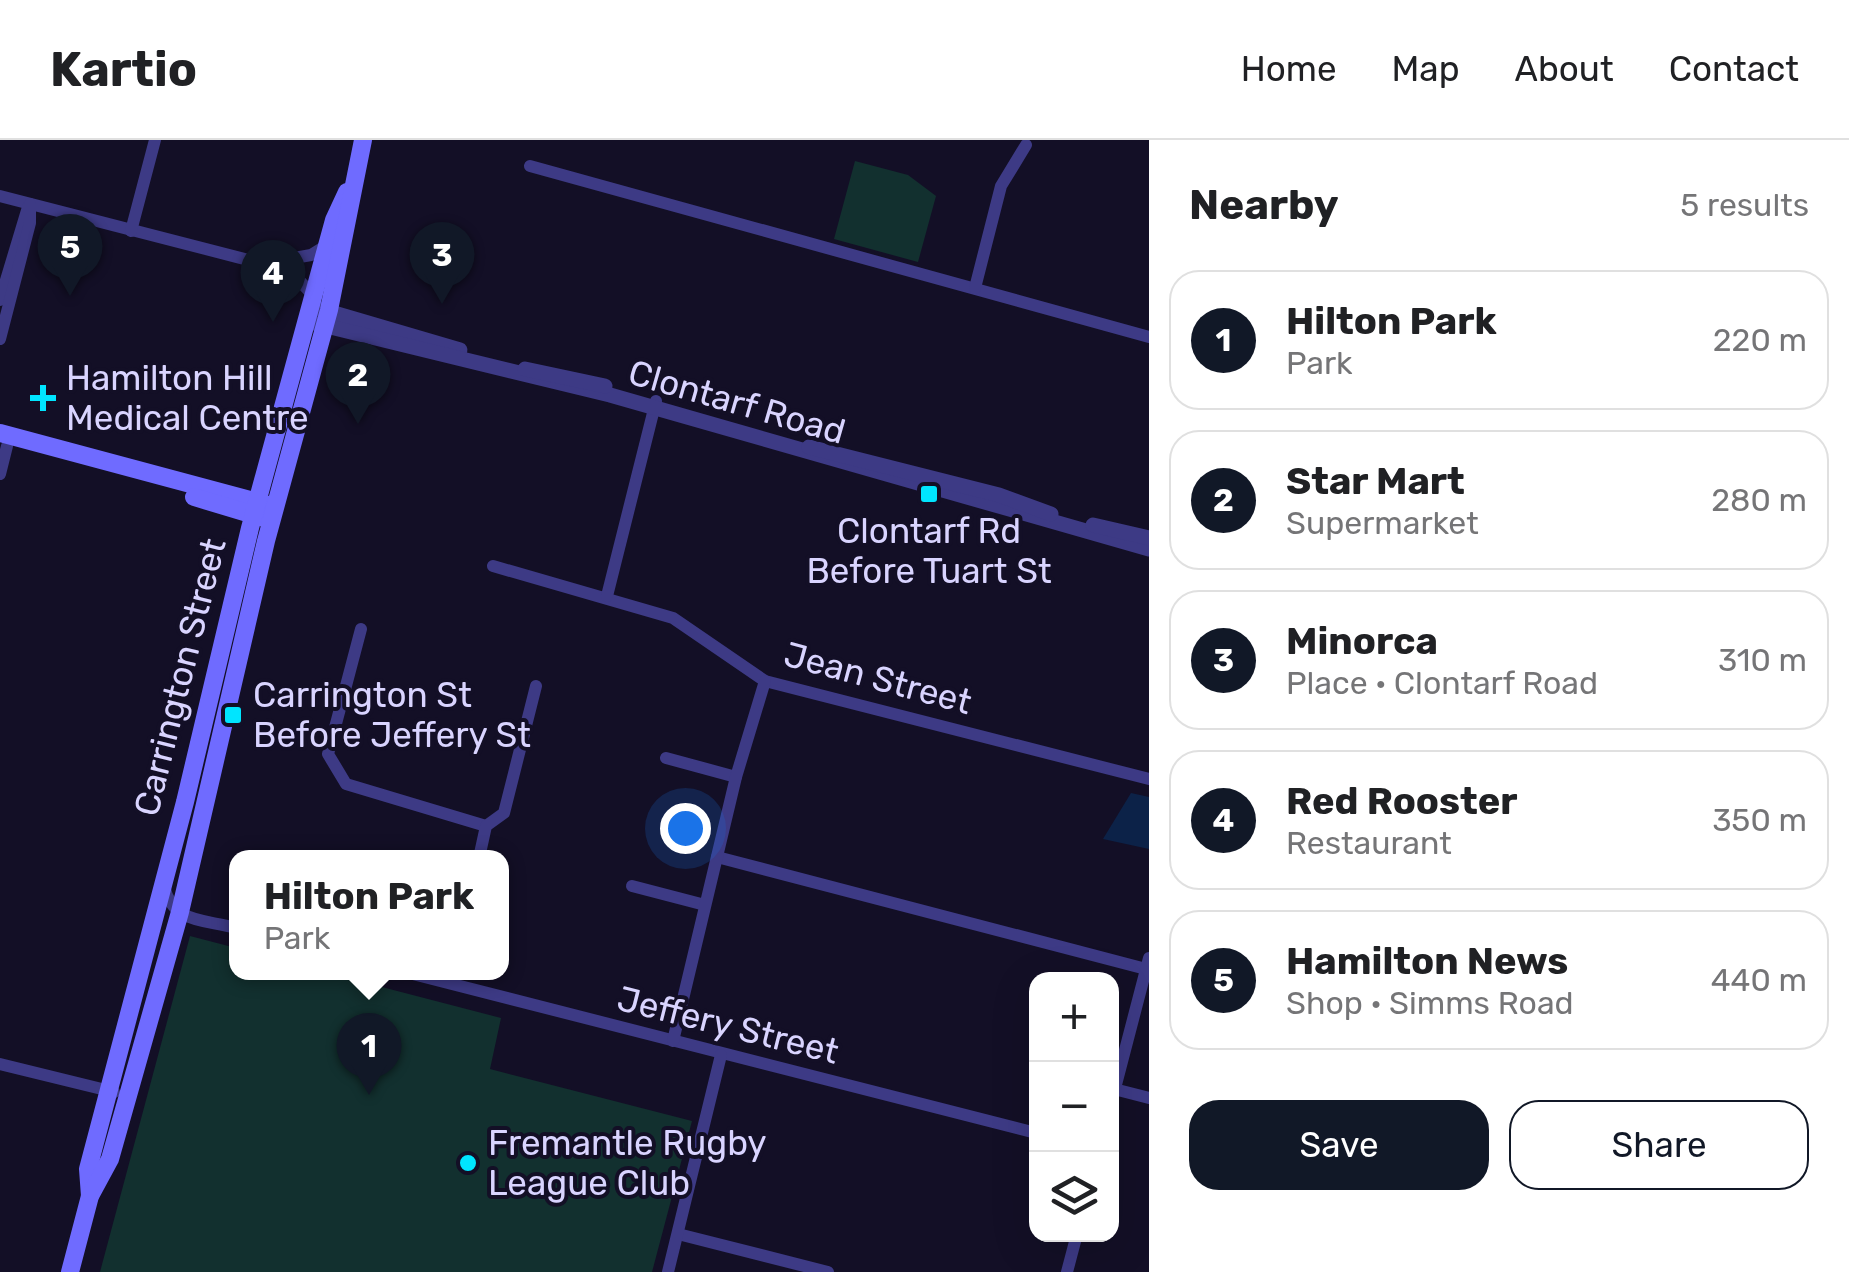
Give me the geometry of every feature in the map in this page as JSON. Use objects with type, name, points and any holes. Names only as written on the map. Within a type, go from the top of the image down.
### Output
[{"type":"main road","name":"Carrington Street","points":[[90,1196],[88,1169],[108,1090],[363,140]]},
{"type":"main road","name":"Carrington Street","points":[[317,312],[327,246],[353,178]]},
{"type":"main road","points":[[2,441],[264,511]]},
{"type":"main road","name":"Carrington Street","points":[[70,1272],[90,1196],[104,1174],[180,912],[264,511]]},
{"type":"street","points":[[132,231],[155,140]]},
{"type":"street","points":[[974,288],[1000,186],[1026,145]]},
{"type":"street","points":[[530,166],[1148,335]]},
{"type":"street","points":[[0,196],[264,264],[294,275],[317,312]]},
{"type":"street","points":[[0,300],[30,204]]},
{"type":"street","points":[[0,339],[30,223],[30,204]]},
{"type":"street","points":[[264,264],[311,255],[327,246]]},
{"type":"street","name":"Clontarf Road","points":[[317,312],[504,364],[583,379],[785,448],[1149,549]]},
{"type":"street","points":[[608,596],[655,404]]},
{"type":"street","name":"Clontarf Road","points":[[655,404],[1016,500],[1071,521],[1149,538]]},
{"type":"street","points":[[0,474],[2,441]]},
{"type":"street","name":"Jean Street","points":[[493,566],[608,596],[685,623],[764,681],[1149,780]]},
{"type":"street","points":[[361,628],[328,754],[332,768],[346,784],[486,826]]},
{"type":"street","points":[[672,1042],[736,776],[764,681]]},
{"type":"street","points":[[481,850],[486,826],[504,813],[536,686]]},
{"type":"street","points":[[666,758],[736,776]]},
{"type":"street","points":[[717,857],[1148,964],[1119,1072]]},
{"type":"street","points":[[164,881],[168,901],[180,912],[213,926],[229,926]]},
{"type":"street","points":[[632,886],[705,905]]},
{"type":"street","points":[[147,944],[164,922],[180,912]]},
{"type":"street","name":"Jeffery Street","points":[[454,980],[721,1055],[1029,1131]]},
{"type":"street","points":[[668,1272],[721,1055]]},
{"type":"street","points":[[0,1064],[128,1095]]},
{"type":"street","points":[[1119,1095],[1149,1098]]},
{"type":"street","points":[[678,1234],[828,1272]]},
{"type":"street","points":[[1067,1272],[1075,1242]]},
{"type":"green space","points":[[855,161],[908,175],[936,196],[918,262],[834,239]]},
{"type":"green space","points":[[190,936],[229,946],[229,980],[355,980],[501,1018],[490,1069],[692,1121],[652,1272],[100,1272]]},
{"type":"water","points":[[1131,793],[1149,797],[1149,849],[1103,839]]},
{"type":"place","name":"Hamilton News","points":[[70,296]]},
{"type":"place","name":"Minorca","points":[[442,304]]},
{"type":"place","name":"Red Rooster","points":[[273,322]]},
{"type":"place","name":"Hamilton Hill Medical Centre","points":[[43,398]]},
{"type":"place","name":"Star Mart","points":[[358,424]]},
{"type":"place","name":"Clontarf Rd Before Tuart St","points":[[929,494]]},
{"type":"place","name":"Carrington St Before Jeffery St","points":[[233,715]]},
{"type":"place","name":"Hilton Park","points":[[369,1095]]},
{"type":"place","name":"Fremantle Rugby League Club","points":[[468,1163]]}]
